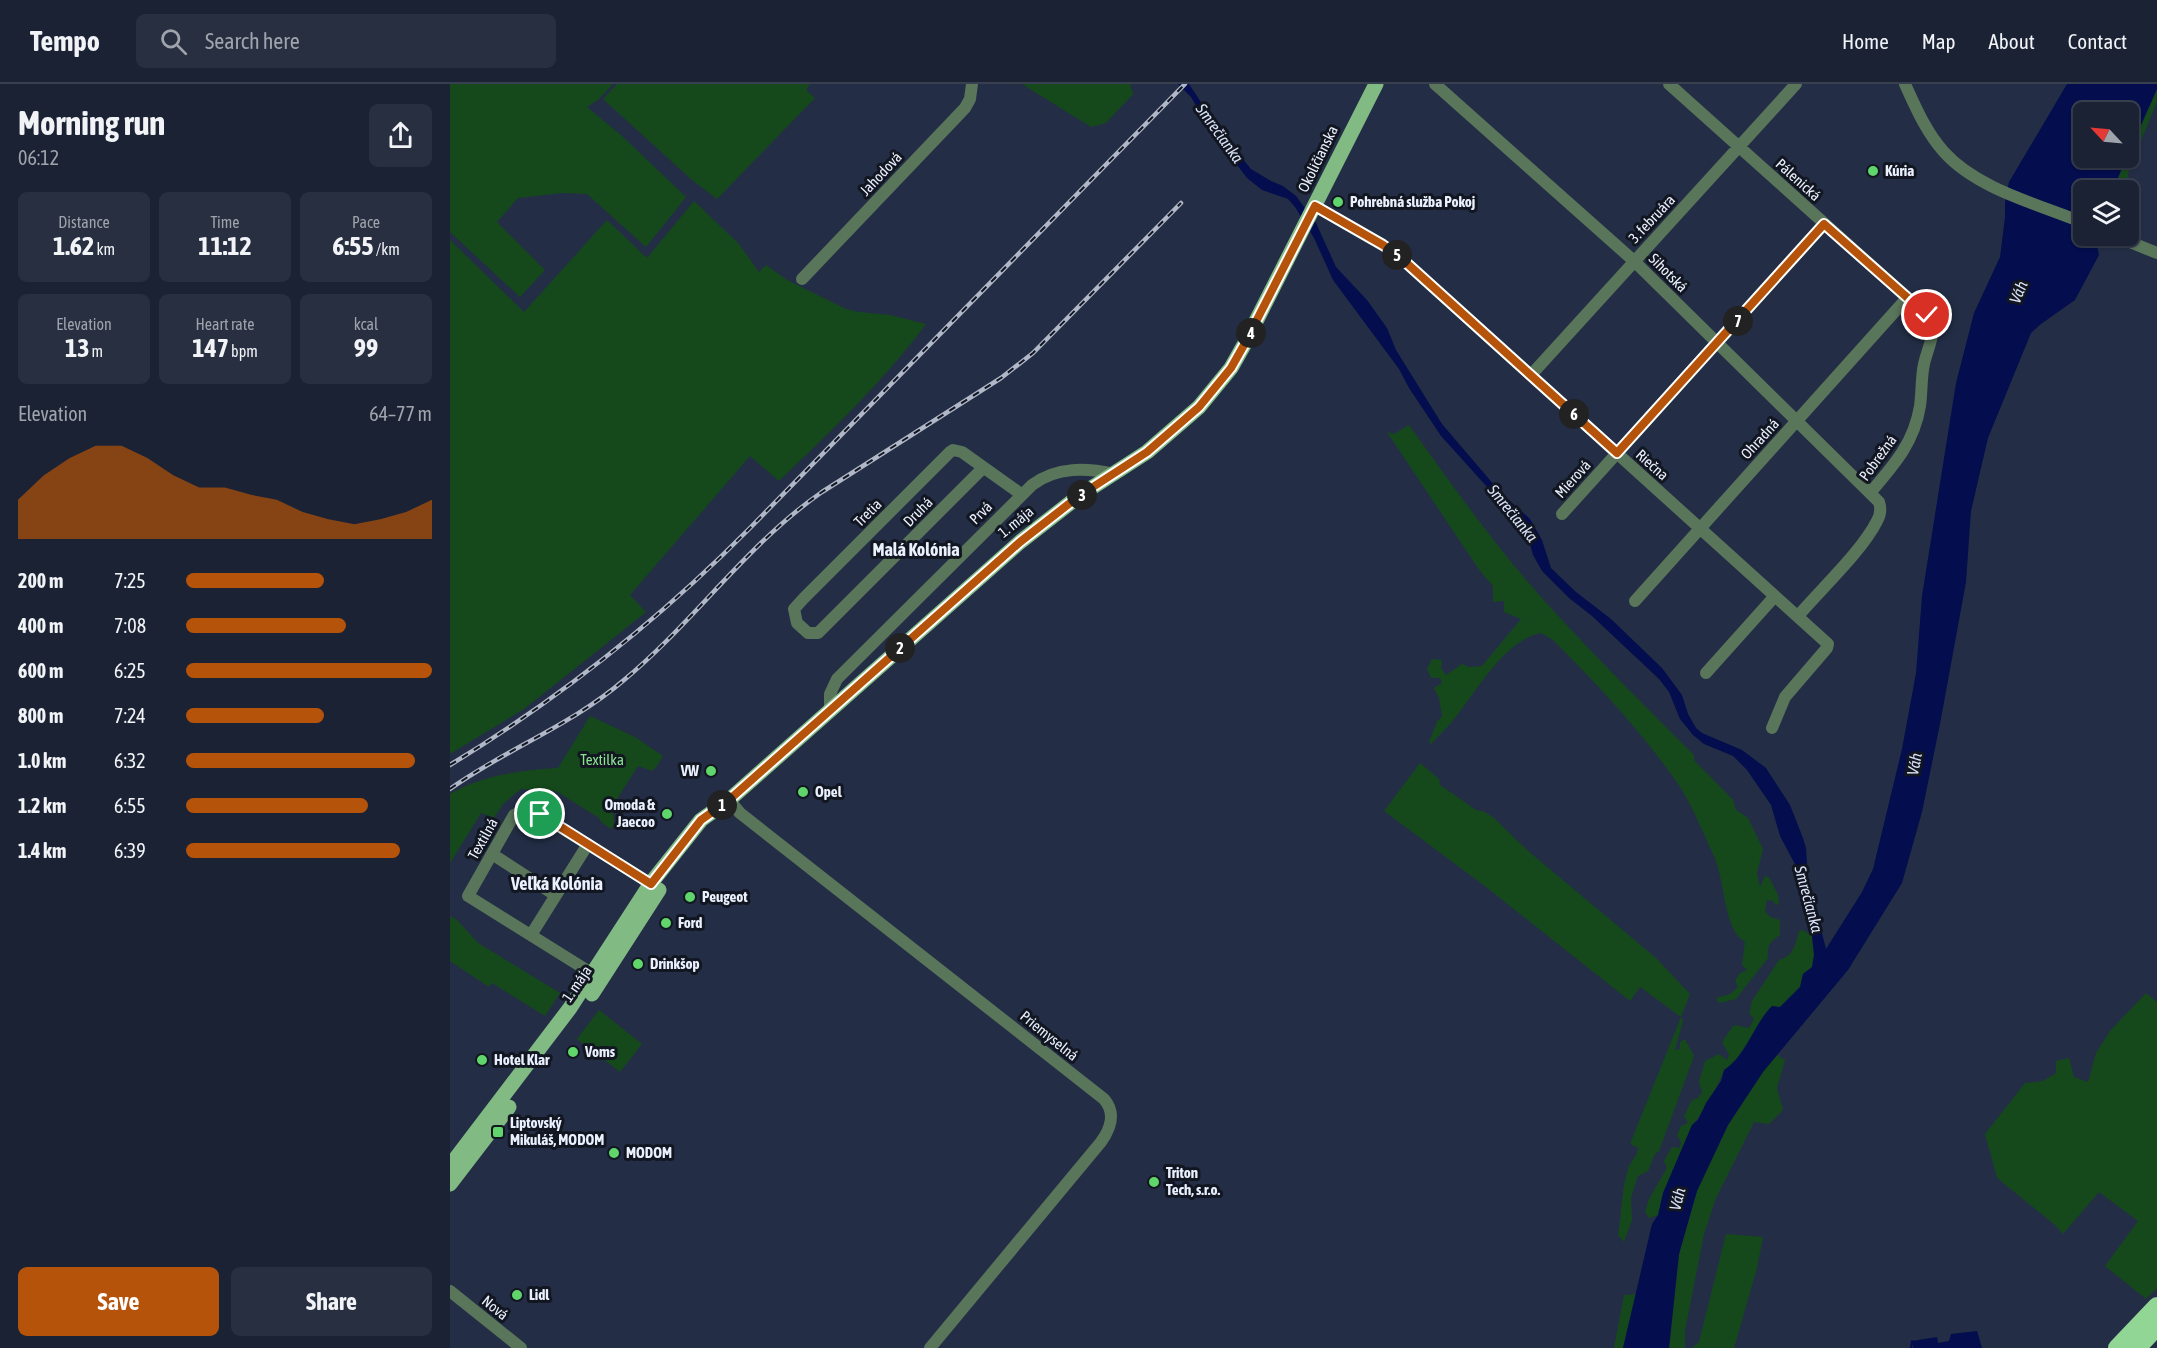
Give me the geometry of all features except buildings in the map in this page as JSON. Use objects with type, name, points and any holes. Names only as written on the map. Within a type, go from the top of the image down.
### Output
[{"type":"highway","points":[[2117,1348],[2157,1305]]},
{"type":"highway","points":[[2137,1348],[2157,1327]]},
{"type":"main road","name":"Okoličianska","points":[[1293,250],[1376,84]]},
{"type":"main road","name":"1. mája","points":[[450,1166],[537,1054],[701,820],[729,800],[1020,542],[1079,496],[1164,439],[1199,407],[1216,388],[1244,345],[1293,250]]},
{"type":"main road","name":"1. mája","points":[[450,1184],[585,1005],[655,886]]},
{"type":"street","name":"Jahodová","points":[[802,279],[964,108],[970,99],[972,84]]},
{"type":"street","name":"Sihotská","points":[[1435,84],[1634,261],[1870,493]]},
{"type":"street","name":"Pálenická","points":[[1669,84],[1907,298]]},
{"type":"street","name":"3. februára","points":[[1531,375],[1796,84]]},
{"type":"street","points":[[1905,84],[1925,124],[1944,152],[1969,173],[1999,189],[2073,219]]},
{"type":"street","name":"Riečna","points":[[1314,208],[1383,245],[1401,258],[1828,644],[1785,697],[1772,728]]},
{"type":"street","name":"Mierová","points":[[1562,514],[1824,224]]},
{"type":"street","points":[[2139,246],[2157,253]]},
{"type":"street","name":"Ohradná","points":[[1635,601],[1907,298]]},
{"type":"street","name":"Pobrežná","points":[[1798,616],[1861,544],[1878,520],[1881,506],[1870,493],[1906,449],[1920,406],[1922,372],[1933,331],[1929,317],[1907,298]]},
{"type":"street","name":"Tretia","points":[[823,628],[818,633],[808,633],[797,623],[794,609],[953,450],[962,452],[983,468]]},
{"type":"street","points":[[983,468],[1021,494]]},
{"type":"street","name":"Druhá","points":[[823,628],[983,468]]},
{"type":"street","points":[[1075,470],[1081,482],[1079,496]]},
{"type":"street","name":"Prvá","points":[[830,710],[829,697],[837,679],[1021,494],[1042,478],[1059,472],[1075,470],[1115,474]]},
{"type":"street","points":[[1706,673],[1775,596]]},
{"type":"street","name":"Priemyselná","points":[[729,800],[740,813],[1104,1099],[1110,1108],[1111,1122],[1101,1142],[930,1348]]},
{"type":"street","name":"Textilná","points":[[593,974],[468,896],[514,815],[523,811],[536,812],[655,886]]},
{"type":"street","points":[[531,935],[588,844]]},
{"type":"street","points":[[492,854],[555,895]]},
{"type":"street","name":"Nová","points":[[450,1291],[521,1348]]},
{"type":"green space","points":[[450,84],[613,84],[599,99],[587,107],[622,136],[686,197],[646,247],[587,194],[562,193],[518,198],[497,222],[545,270],[520,297],[450,232]]},
{"type":"green space","points":[[617,84],[810,84],[806,90],[815,98],[717,199],[692,180],[603,99]]},
{"type":"green space","points":[[1022,84],[1130,84],[1133,94],[1106,123],[1091,127]]},
{"type":"green space","points":[[2157,89],[2157,101],[2139,146],[2139,130]]},
{"type":"green space","points":[[2123,168],[2130,168],[2128,180],[2117,180]]},
{"type":"green space","points":[[694,201],[739,244],[759,272],[766,265],[787,280],[846,309],[890,315],[926,324],[874,386],[779,481],[750,456],[630,595],[646,612],[524,709],[450,754],[450,240],[524,312],[607,220],[647,258]]},
{"type":"green space","points":[[1409,425],[1481,524],[1527,581],[1588,648],[1694,755],[1694,760],[1733,800],[1736,810],[1748,818],[1763,849],[1757,873],[1760,887],[1765,876],[1769,877],[1778,895],[1779,904],[1776,905],[1773,901],[1767,900],[1765,911],[1770,917],[1780,920],[1780,935],[1770,944],[1768,958],[1736,999],[1719,1003],[1716,998],[1730,994],[1738,987],[1735,981],[1740,973],[1747,970],[1742,965],[1745,942],[1732,926],[1717,864],[1691,807],[1676,781],[1633,726],[1553,640],[1541,633],[1527,638],[1514,647],[1490,671],[1448,727],[1431,744],[1429,742],[1442,716],[1439,698],[1434,688],[1442,683],[1440,678],[1431,678],[1427,669],[1432,659],[1442,660],[1441,668],[1446,675],[1462,664],[1469,667],[1482,666],[1521,619],[1504,612],[1504,601],[1493,602],[1493,586],[1480,571],[1387,432],[1394,434]]},
{"type":"green space","name":"Textilka","points":[[590,716],[635,737],[663,756],[652,771],[638,766],[610,810],[613,812],[614,825],[611,829],[599,818],[556,791],[521,789],[503,804],[494,818],[481,813],[450,863],[450,794],[489,778],[530,770],[558,768]]},
{"type":"green space","points":[[1420,763],[1439,779],[1440,785],[1476,810],[1485,812],[1494,818],[1527,850],[1656,958],[1690,994],[1681,1017],[1640,987],[1630,1001],[1486,887],[1384,811]]},
{"type":"green space","points":[[450,916],[457,920],[478,943],[560,993],[545,1016],[492,983],[489,987],[450,961]]},
{"type":"green space","points":[[1803,930],[1812,936],[1814,955],[1812,967],[1803,974],[1800,987],[1779,1008],[1772,1006],[1766,1013],[1738,1057],[1724,1070],[1710,1099],[1692,1125],[1663,1193],[1658,1215],[1649,1218],[1645,1212],[1649,1199],[1667,1168],[1664,1161],[1672,1147],[1680,1148],[1681,1142],[1677,1135],[1681,1126],[1688,1123],[1684,1116],[1692,1100],[1698,1098],[1702,1092],[1699,1082],[1705,1061],[1719,1054],[1727,1060],[1729,1055],[1722,1042],[1734,1025],[1749,1028],[1754,1019],[1749,1013],[1752,1001],[1779,960],[1791,953],[1799,931]]},
{"type":"green space","points":[[2146,993],[2157,1002],[2157,1288],[2146,1299],[2105,1266],[2138,1221],[2099,1192],[2063,1234],[1997,1178],[1985,1134],[2025,1083],[2043,1081],[2056,1073],[2056,1061],[2069,1058],[2074,1077],[2088,1082],[2096,1053],[2110,1031]]},
{"type":"green space","points":[[599,1010],[642,1044],[620,1072],[577,1039]]},
{"type":"green space","points":[[1681,1017],[1683,1021],[1675,1050],[1680,1049],[1680,1042],[1685,1039],[1694,1056],[1659,1151],[1655,1154],[1648,1171],[1638,1176],[1631,1198],[1632,1220],[1624,1242],[1618,1235],[1623,1194],[1628,1169],[1638,1148],[1630,1144]]},
{"type":"green space","points":[[1777,1055],[1785,1060],[1777,1088],[1783,1110],[1769,1124],[1754,1122],[1716,1198],[1704,1234],[1685,1331],[1685,1348],[1669,1348],[1679,1254],[1697,1191],[1728,1125]]},
{"type":"green space","points":[[1726,1234],[1763,1237],[1757,1268],[1734,1348],[1692,1348],[1699,1342]]},
{"type":"green space","points":[[1636,1294],[1623,1348],[1614,1348],[1624,1295]]},
{"type":"water","points":[[1178,84],[1189,84],[1220,131],[1251,169],[1283,186],[1296,196],[1316,223],[1336,267],[1367,300],[1387,328],[1396,350],[1442,424],[1501,493],[1530,519],[1542,540],[1551,568],[1576,592],[1611,619],[1662,668],[1682,695],[1688,714],[1696,728],[1702,733],[1742,750],[1766,768],[1790,805],[1803,838],[1808,879],[1826,949],[1862,892],[1873,869],[1902,749],[1916,673],[1922,596],[1956,383],[1974,313],[2000,257],[2009,182],[2067,84],[2157,84],[2157,89],[2139,130],[2139,102],[2073,102],[2073,168],[2122,168],[2117,180],[2073,180],[2073,246],[2097,246],[2099,255],[2075,300],[2031,333],[1988,438],[1971,511],[1966,582],[1940,724],[1922,812],[1902,883],[1848,970],[1763,1072],[1728,1125],[1697,1191],[1679,1254],[1669,1348],[1623,1348],[1652,1224],[1658,1215],[1663,1193],[1692,1125],[1698,1120],[1721,1081],[1724,1070],[1738,1057],[1766,1013],[1772,1006],[1780,1007],[1800,987],[1803,974],[1812,967],[1814,955],[1812,936],[1797,868],[1780,836],[1771,805],[1747,770],[1733,756],[1704,744],[1693,735],[1680,719],[1669,692],[1659,679],[1542,571],[1533,555],[1526,530],[1441,436],[1399,369],[1333,280],[1314,238],[1295,207],[1288,199],[1262,190],[1247,178],[1209,128],[1191,97]]},
{"type":"water","points":[[1977,1331],[1982,1348],[1913,1348],[1912,1341],[1937,1337],[1938,1343],[1949,1341],[1951,1334]]},
{"type":"waterway","points":[[1911,1348],[1912,1341]]},
{"type":"railway","points":[[450,765],[530,713],[607,656],[715,562],[1185,84]]},
{"type":"railway","points":[[450,789],[604,696],[650,657],[769,535],[795,513],[822,492],[1001,378],[1033,353],[1181,203]]},
{"type":"place","name":"Kúria","points":[[1873,171]]},
{"type":"place","name":"Pohrebná služba Pokoj","points":[[1338,202]]},
{"type":"place","name":"VW","points":[[711,771]]},
{"type":"place","name":"Opel","points":[[803,792]]},
{"type":"place","name":"Omoda & Jaecoo","points":[[667,814]]},
{"type":"place","name":"Peugeot","points":[[690,897]]},
{"type":"place","name":"Ford","points":[[666,923]]},
{"type":"place","name":"Drinkšop","points":[[638,964]]},
{"type":"place","name":"Voms","points":[[573,1052]]},
{"type":"place","name":"Hotel Klar","points":[[482,1060]]},
{"type":"place","name":"Liptovský Mikuláš, MODOM","points":[[498,1132]]},
{"type":"place","name":"MODOM","points":[[614,1153]]},
{"type":"place","name":"Triton Tech, s.r.o.","points":[[1154,1182]]},
{"type":"place","name":"Lidl","points":[[517,1295]]},
{"type":"district","name":"Malá Kolónia","points":[[916,550]]},
{"type":"district","name":"Veľká Kolónia","points":[[557,884]]},
{"type":"route","points":[[540,814],[651,884],[701,820],[729,800],[1020,542],[1079,496],[1147,452],[1199,407],[1231,368],[1261,315],[1315,206],[1383,245],[1401,258],[1617,453],[1824,224],[1927,315]]},
{"type":"water label","name":"Smrečianka","points":[[1220,133]]},
{"type":"water label","name":"Váh","points":[[2018,292]]},
{"type":"water label","name":"Smrečianka","points":[[1513,513]]},
{"type":"water label","name":"Váh","points":[[1914,764]]},
{"type":"water label","name":"Smrečianka","points":[[1809,899]]},
{"type":"water label","name":"Váh","points":[[1677,1199]]}]
